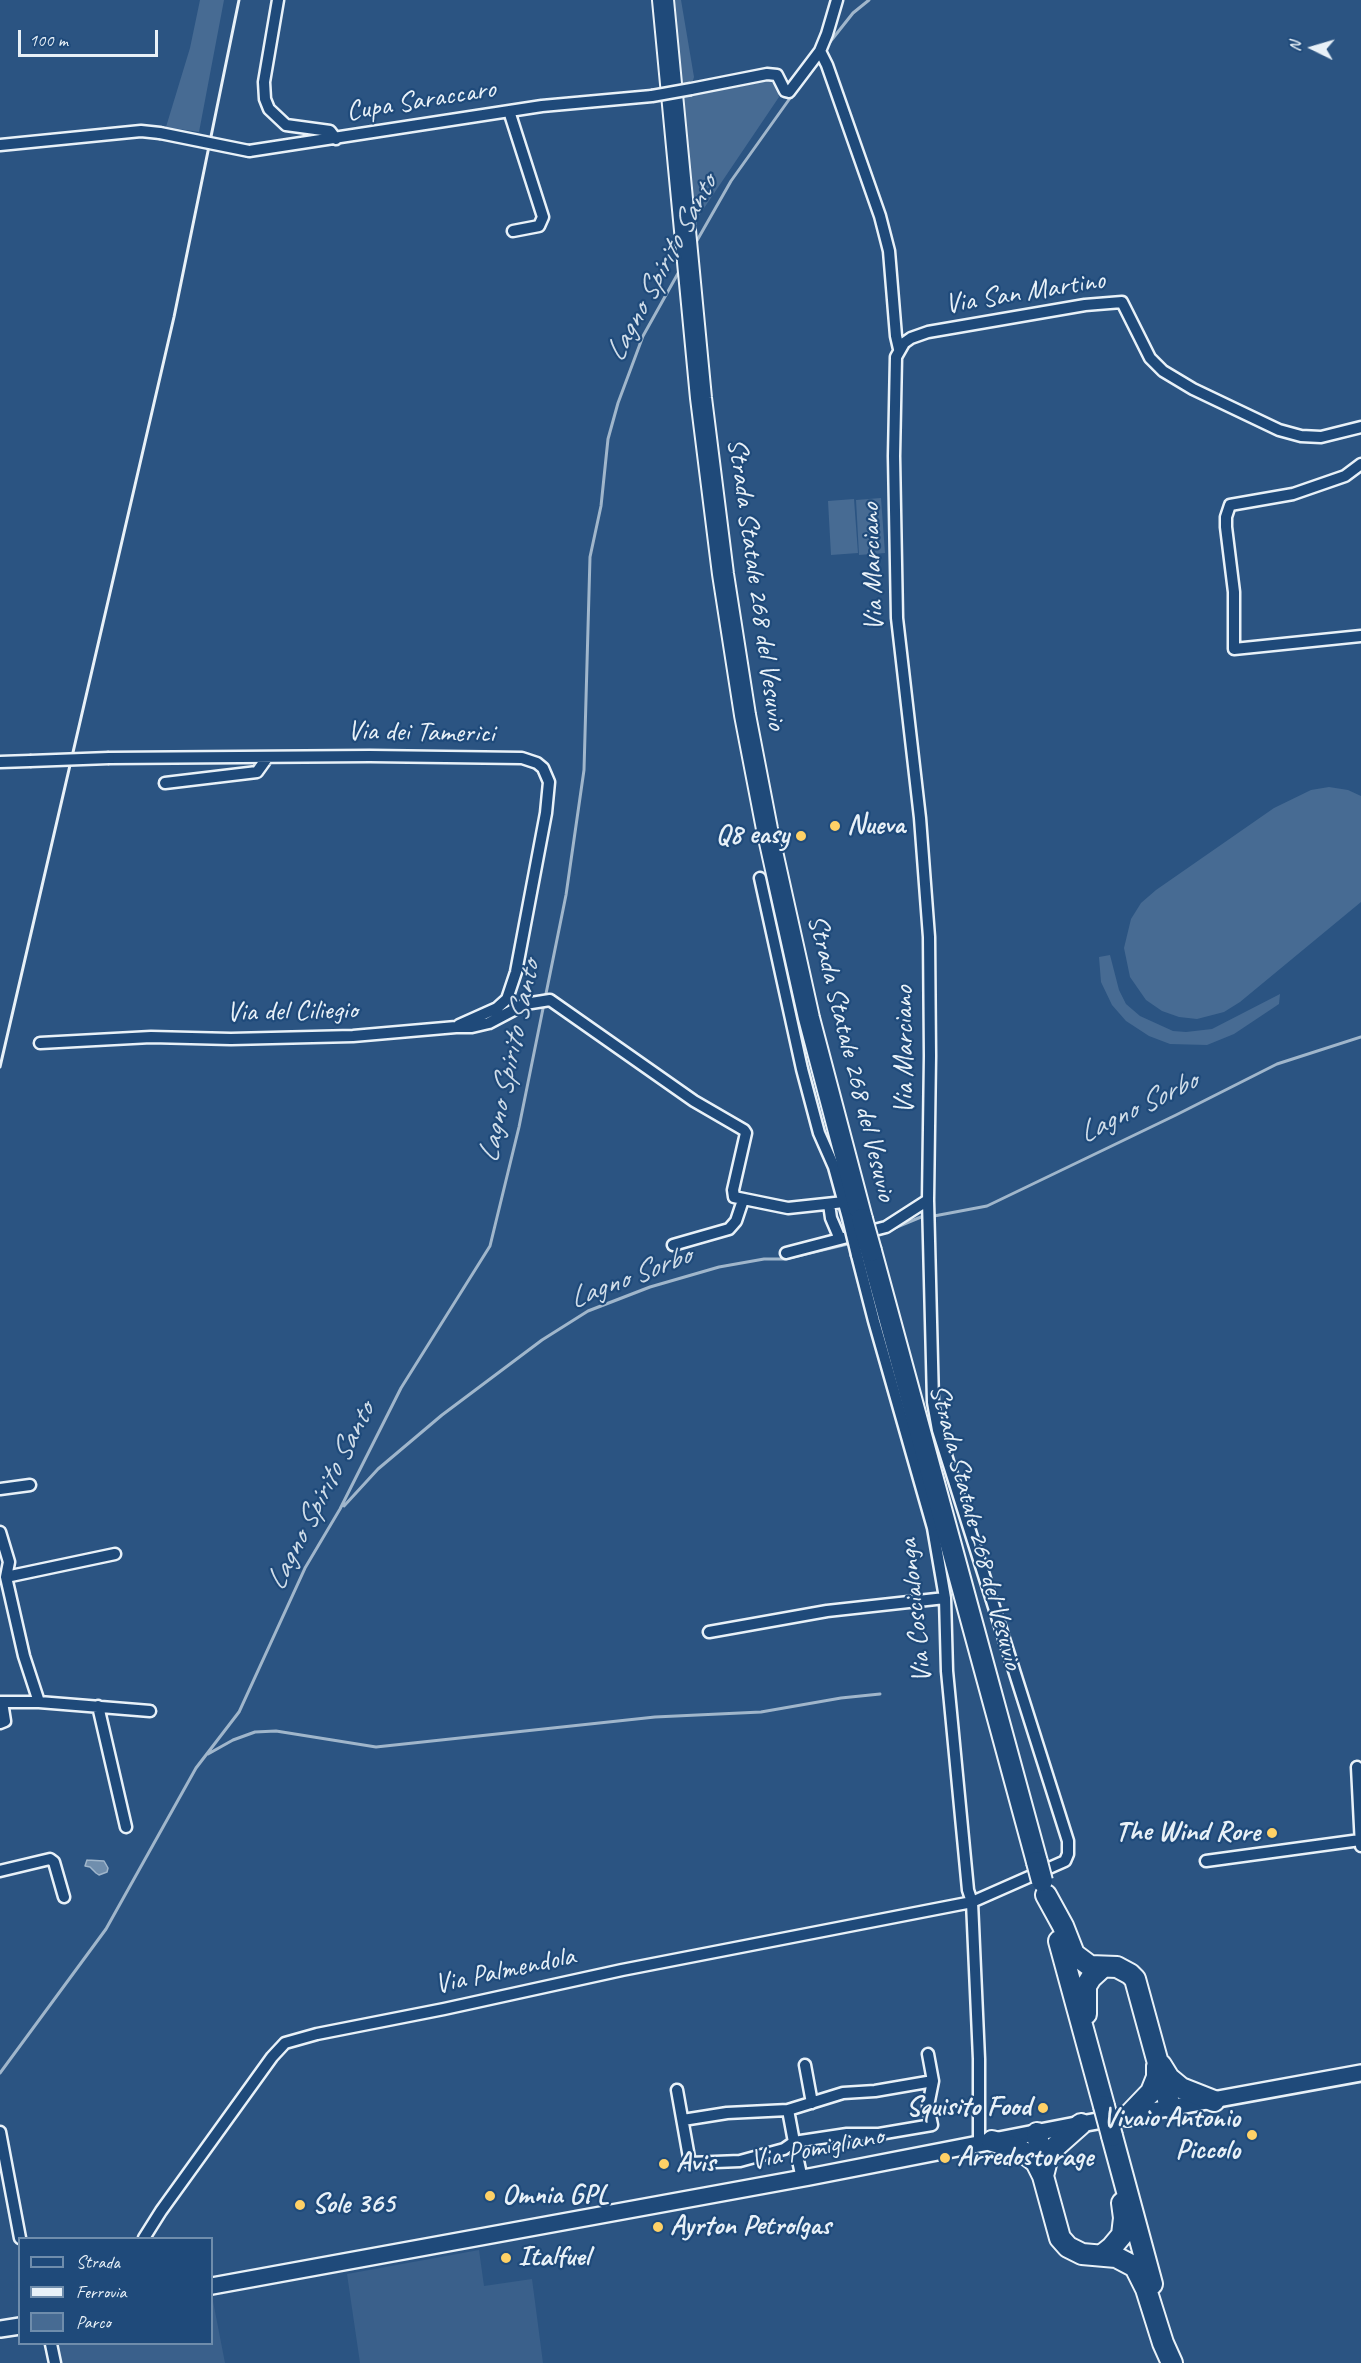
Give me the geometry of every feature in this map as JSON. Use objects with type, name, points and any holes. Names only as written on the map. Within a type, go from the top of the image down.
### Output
[{"type":"highway","name":"Strada Statale 268 del Vesuvio","points":[[663,0],[702,410],[723,574],[766,829],[855,1219],[980,1653],[1114,2144]]},
{"type":"highway","points":[[1042,1879],[1074,1954],[1090,1966],[1117,1967],[1130,1974],[1134,1980],[1170,2107]]},
{"type":"highway","points":[[1094,2070],[1084,1996],[1091,1978],[1103,1967]]},
{"type":"highway","points":[[1158,2061],[1169,2078],[1181,2088],[1214,2100]]},
{"type":"highway","points":[[1128,2116],[1151,2092],[1157,2078],[1158,2061]]},
{"type":"highway","points":[[1043,2176],[1047,2160],[1054,2148],[1081,2124]]},
{"type":"highway","points":[[1037,2133],[1043,2176]]},
{"type":"highway","points":[[985,2143],[1019,2149],[1031,2157],[1041,2169],[1060,2238],[1068,2247],[1082,2254],[1126,2260],[1140,2274],[1163,2343],[1173,2363]]},
{"type":"highway","points":[[1102,2255],[1118,2241],[1124,2218],[1114,2144]]},
{"type":"highway","points":[[1114,2144],[1173,2363]]},
{"type":"main road","name":"Via Pomigliano","points":[[213,2286],[802,2179],[1170,2107],[1361,2073]]},
{"type":"main road","points":[[0,2329],[18,2326]]},
{"type":"street","points":[[278,0],[264,82],[265,99],[269,109],[286,125],[330,131],[336,139]]},
{"type":"street","points":[[819,51],[827,34],[837,0]]},
{"type":"street","name":"Cupa Saraccaro","points":[[0,145],[151,130],[160,134],[249,151],[509,111],[652,96],[767,74],[777,75],[784,91],[789,92],[819,51]]},
{"type":"street","name":"Via Marciano","points":[[819,51],[827,66],[880,216],[889,251],[899,349],[896,357],[895,383],[897,618],[920,818],[929,937],[928,1200],[933,1402],[938,1430],[1068,1841]]},
{"type":"street","points":[[509,111],[543,217],[539,226],[513,231]]},
{"type":"street","name":"Via San Martino","points":[[899,349],[911,338],[928,332],[1122,302],[1150,358],[1163,371],[1193,389],[1258,421],[1301,436],[1360,432]]},
{"type":"street","points":[[1361,464],[1345,476],[1293,494],[1230,504],[1226,527],[1234,592],[1234,649],[1361,636]]},
{"type":"street","name":"Via dei Tamerici","points":[[0,762],[110,758],[370,756],[522,758],[537,763],[543,768],[549,782],[546,813],[516,972],[507,999],[497,1008],[456,1027]]},
{"type":"street","points":[[165,783],[257,772],[267,758]]},
{"type":"street","points":[[760,878],[802,1069],[819,1133],[834,1167],[844,1202],[855,1219]]},
{"type":"street","name":"Via del Ciliegio","points":[[40,1043],[151,1037],[231,1039],[353,1036],[456,1027],[472,1028],[489,1023],[525,1004],[550,1000],[694,1101],[744,1130],[746,1133],[732,1195],[743,1200]]},
{"type":"street","points":[[673,1245],[729,1228],[736,1221],[743,1200],[788,1208],[844,1202]]},
{"type":"street","points":[[786,1253],[886,1227],[928,1200]]},
{"type":"street","points":[[829,1204],[831,1218],[840,1239]]},
{"type":"street","name":"Via Coscialonga","points":[[864,1253],[877,1332],[933,1528],[945,1598],[947,1671],[968,1890],[972,1902],[985,2143]]},
{"type":"street","points":[[0,1489],[30,1485]]},
{"type":"street","points":[[0,1532],[9,1562],[4,1571],[24,1656],[39,1702]]},
{"type":"street","points":[[4,1571],[115,1554]]},
{"type":"street","points":[[710,1632],[827,1611],[945,1598]]},
{"type":"street","points":[[0,1724],[5,1721],[1,1702],[39,1702],[150,1711]]},
{"type":"street","points":[[98,1706],[126,1827]]},
{"type":"street","points":[[1206,1861],[1361,1843],[1357,1767]]},
{"type":"street","name":"Via Palmendola","points":[[145,2237],[272,2057],[285,2043],[317,2034],[622,1970],[972,1902],[1065,1861],[1068,1854],[1068,1841]]},
{"type":"street","points":[[0,1871],[50,1859],[54,1862],[64,1898]]},
{"type":"street","points":[[677,2090],[690,2163],[740,2161],[784,2149],[794,2142],[847,2134],[879,2134],[932,2125],[928,2106],[933,2081],[927,2054]]},
{"type":"street","points":[[805,2065],[812,2103]]},
{"type":"street","points":[[683,2120],[727,2113],[788,2110],[843,2093],[875,2091],[933,2081]]},
{"type":"street","points":[[788,2110],[802,2179]]},
{"type":"street","points":[[0,2132],[20,2237]]},
{"type":"street","points":[[51,2345],[55,2363]]},
{"type":"shaded area","points":[[87,1860],[104,1861],[108,1868],[107,1872],[99,1875],[90,1867],[85,1866]]},
{"type":"shaded area","points":[[479,2250],[484,2286],[532,2279],[543,2363],[360,2363],[347,2274]]},
{"type":"shaded area","points":[[213,2301],[225,2363],[59,2363],[55,2345],[213,2345]]},
{"type":"green space","points":[[200,0],[224,0],[199,132],[166,127],[190,48]]},
{"type":"green space","points":[[674,0],[681,0],[694,77],[692,84],[682,87]]},
{"type":"green space","points":[[751,77],[774,80],[779,97],[694,223],[683,93]]},
{"type":"green space","points":[[881,498],[885,553],[859,555],[856,500]]},
{"type":"green space","points":[[854,499],[858,553],[831,555],[828,501]]},
{"type":"green space","points":[[1329,787],[1348,790],[1361,796],[1361,902],[1240,1002],[1224,1012],[1197,1019],[1179,1017],[1162,1011],[1146,1000],[1130,977],[1124,948],[1131,919],[1141,903],[1156,890],[1274,808],[1311,790]]},
{"type":"green space","points":[[1110,955],[1119,990],[1126,1004],[1140,1016],[1173,1031],[1212,1029],[1280,994],[1279,1004],[1234,1034],[1207,1045],[1170,1044],[1149,1036],[1126,1021],[1112,1005],[1101,982],[1099,957]]},
{"type":"waterway","name":"Lagno Spirito Santo","points":[[826,47],[853,13],[869,0]]},
{"type":"waterway","name":"Lagno Spirito Santo","points":[[695,244],[731,181],[793,94]]},
{"type":"waterway","name":"Lagno Spirito Santo","points":[[0,2073],[106,1929],[196,1768],[239,1712],[305,1568],[340,1509],[401,1388],[490,1246],[519,1127],[566,895],[584,770],[590,557],[601,506],[608,439],[618,403],[643,336],[681,268]]},
{"type":"waterway","name":"Lagno Sorbo","points":[[934,1216],[987,1206],[1277,1064],[1361,1037]]},
{"type":"waterway","name":"Lagno Sorbo","points":[[892,1229],[921,1217]]},
{"type":"waterway","name":"Lagno Sorbo","points":[[344,1506],[378,1469],[442,1415],[542,1340],[588,1311],[650,1287],[719,1267],[764,1259],[785,1259],[852,1243]]},
{"type":"waterway","points":[[208,1754],[233,1740],[255,1732],[276,1731],[376,1747],[655,1717],[761,1712],[841,1698],[880,1694]]},
{"type":"railway","points":[[0,1067],[174,317],[239,0]]},
{"type":"place","name":"Nueva","points":[[835,826]]},
{"type":"place","name":"Q8 easy","points":[[801,836]]},
{"type":"place","name":"The Wind Rore","points":[[1272,1833]]},
{"type":"place","name":"Squisito Food","points":[[1043,2108]]},
{"type":"place","name":"Vivaio Antonio Piccolo","points":[[1252,2135]]},
{"type":"place","name":"Arredostorage","points":[[945,2158]]},
{"type":"place","name":"Avis","points":[[664,2164]]},
{"type":"place","name":"Omnia GPL","points":[[490,2196]]},
{"type":"place","name":"Sole 365","points":[[300,2205]]},
{"type":"place","name":"Ayrton Petrolgas","points":[[658,2227]]},
{"type":"place","name":"Italfuel","points":[[506,2258]]}]
